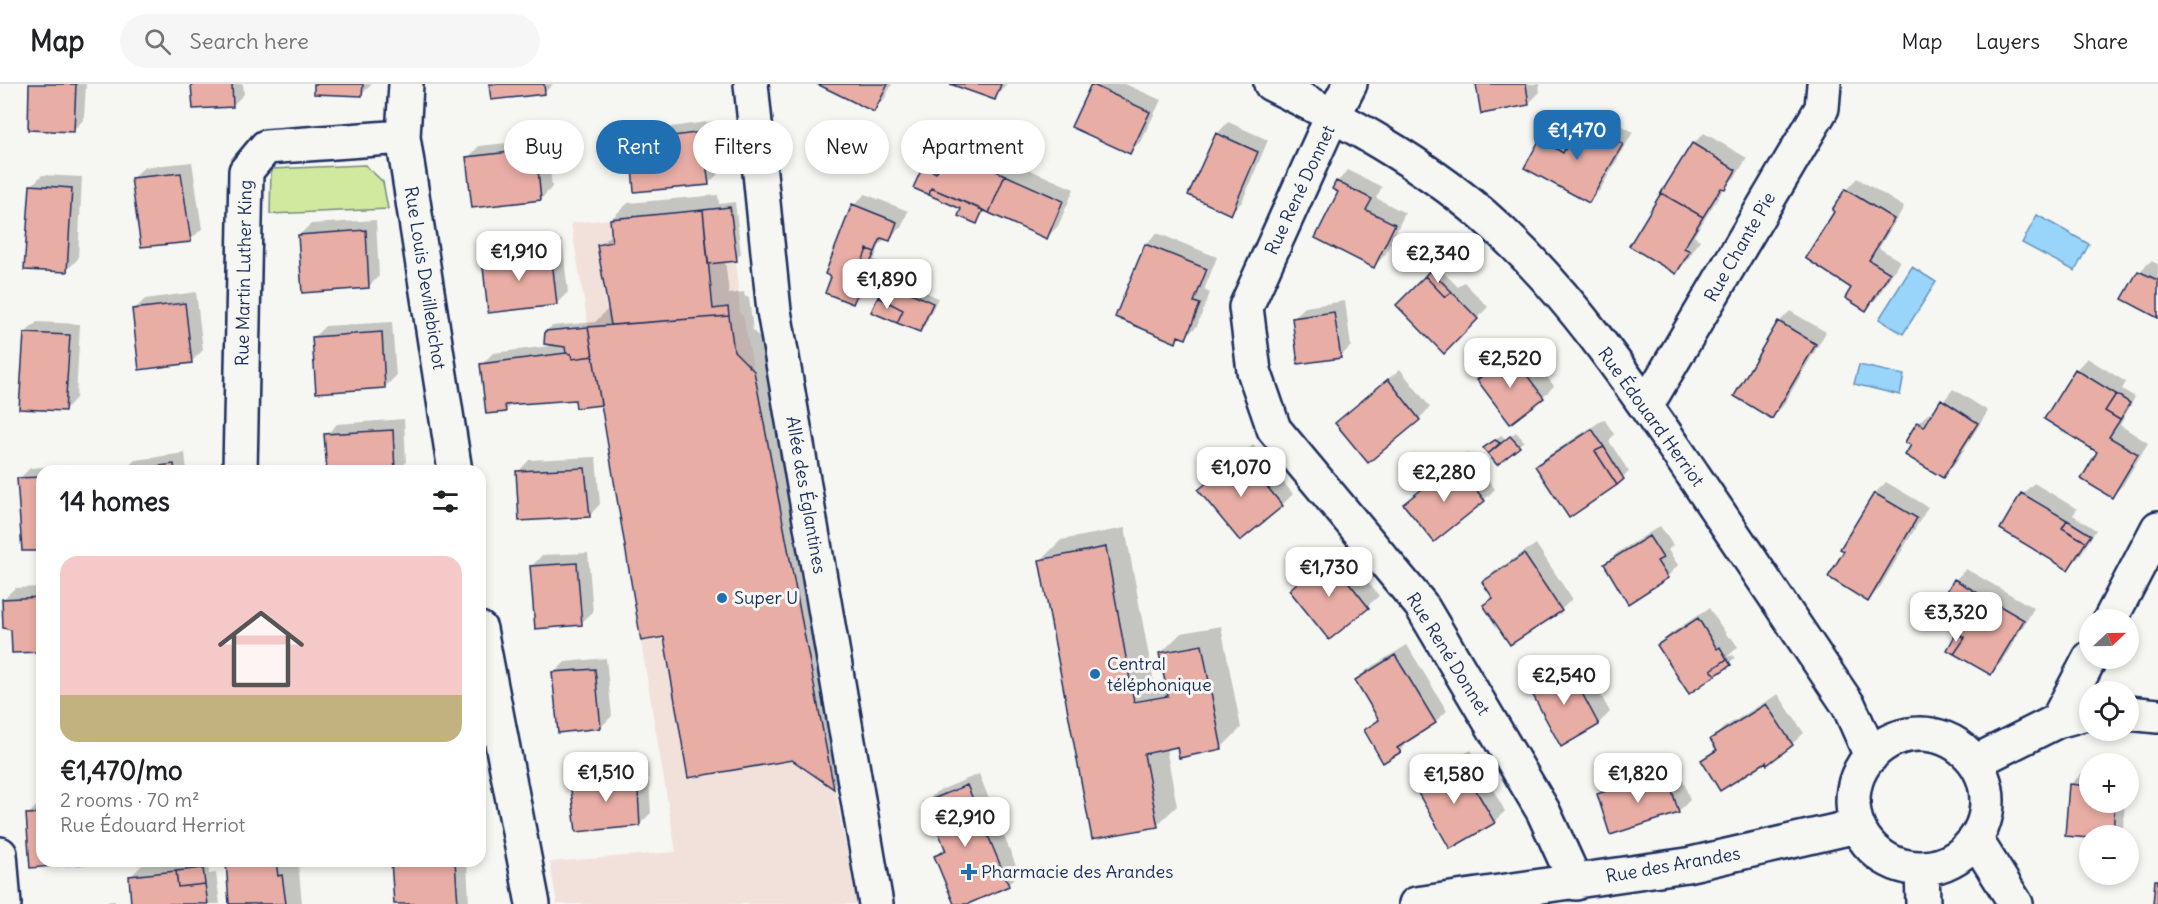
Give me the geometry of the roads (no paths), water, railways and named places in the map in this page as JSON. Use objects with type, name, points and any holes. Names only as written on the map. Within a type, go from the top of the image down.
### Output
[{"type":"street","name":"Rue Louis Devillebichot","points":[[406,84],[403,137],[454,465]]},
{"type":"street","name":"Allée des Églantines","points":[[751,84],[774,310],[876,904]]},
{"type":"street","name":"Rue Édouard Herriot","points":[[1271,84],[1335,115],[1413,162],[1483,215],[1556,290],[1646,406],[1849,706],[1870,756]]},
{"type":"street","name":"Rue René Donnet","points":[[1350,84],[1324,134],[1246,308],[1254,371],[1274,429],[1421,605],[1543,811],[1576,883]]},
{"type":"street","name":"Rue Chante Pie","points":[[1646,406],[1822,108],[1824,84]]},
{"type":"street","name":"Rue Martin Luther King","points":[[240,465],[246,171],[266,147],[403,137]]},
{"type":"street","points":[[2116,609],[2158,528]]},
{"type":"street","points":[[486,660],[533,904]]},
{"type":"street","points":[[2057,721],[2084,669]]},
{"type":"street","points":[[2139,714],[2158,716]]},
{"type":"street","points":[[1975,762],[2057,721],[2079,715]]},
{"type":"street","points":[[1924,734],[1943,738],[1961,748],[1975,762],[1984,780],[1988,801],[1985,821],[1976,840],[1961,855],[1943,865],[1922,869],[1902,866],[1884,858],[1868,844],[1857,826],[1854,789],[1860,771],[1870,756],[1886,743],[1904,736],[1924,734]]},
{"type":"street","name":"Rue des Arandes","points":[[1416,904],[1576,883],[1687,865],[1857,826]]},
{"type":"street","points":[[1976,840],[2016,904]]},
{"type":"street","points":[[0,854],[4,904]]},
{"type":"street","points":[[1922,869],[1923,904]]},
{"type":"water","points":[[2037,215],[2089,244],[2075,271],[2022,243]]},
{"type":"water","points":[[1912,267],[1936,282],[1903,334],[1879,319]]},
{"type":"water","points":[[1859,365],[1904,375],[1900,395],[1854,384]]},
{"type":"place","name":"Super U","points":[[722,598]]},
{"type":"place","name":"Central téléphonique","points":[[1095,674]]},
{"type":"place","name":"Pharmacie des Arandes","points":[[969,872]]}]
